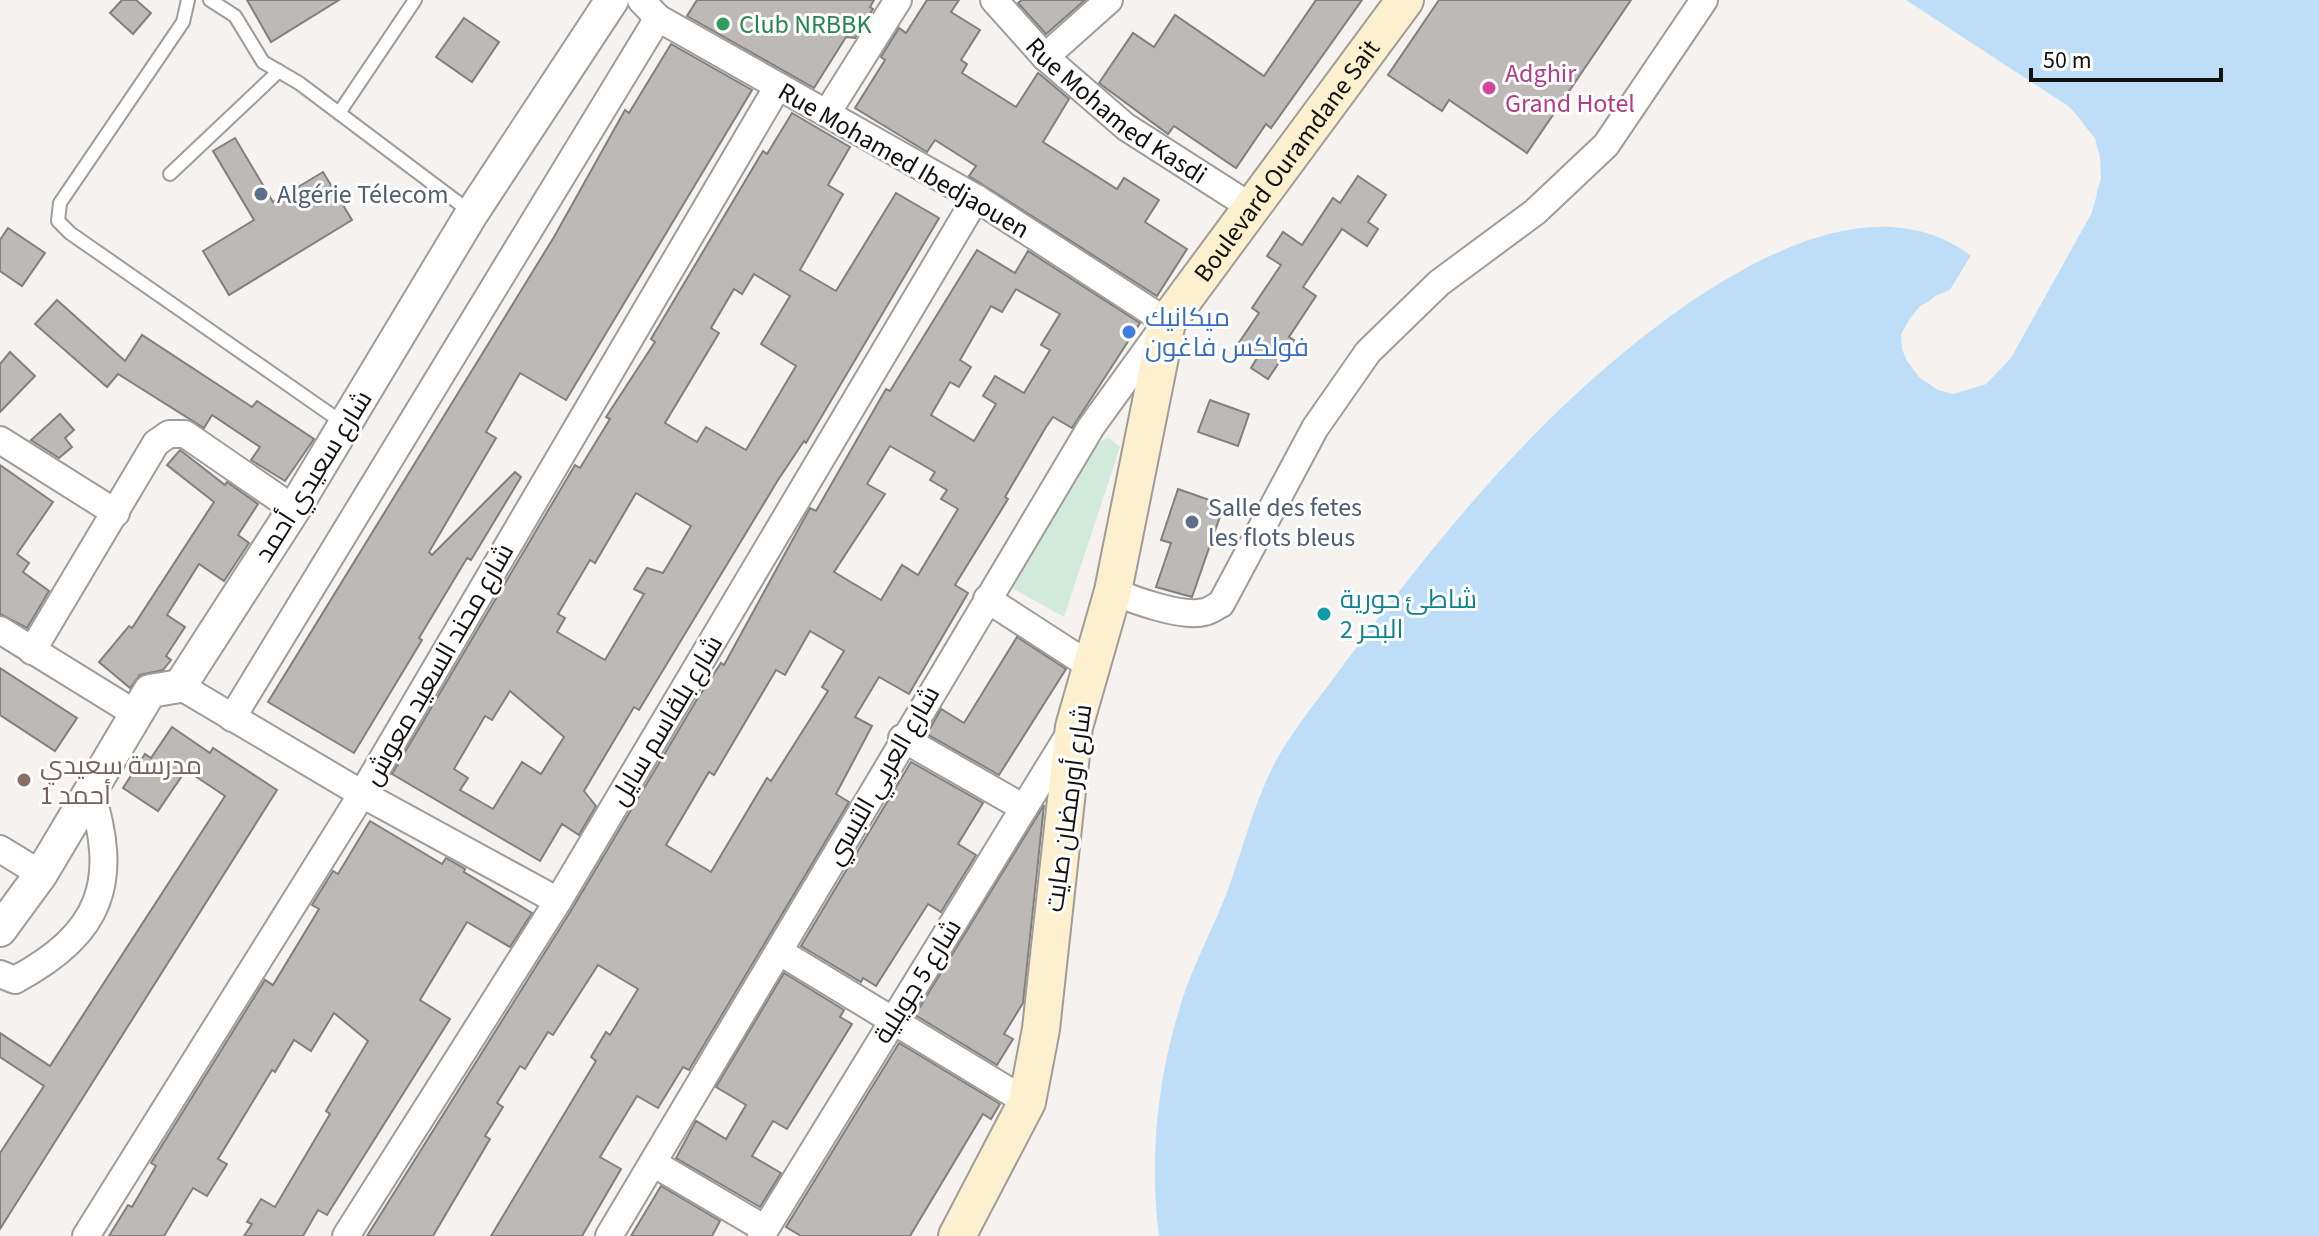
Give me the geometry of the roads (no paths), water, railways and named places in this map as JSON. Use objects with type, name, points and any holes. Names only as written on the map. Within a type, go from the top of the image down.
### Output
[{"type":"main road","name":"Boulevard Ouramdane Sait","points":[[1167,322],[1405,0]]},
{"type":"main road","name":"شارع أورمضان صايت","points":[[957,1236],[1027,1102],[1041,1029],[1074,727],[1113,591],[1167,322]]},
{"type":"street","name":"شارع سعيدي أحمد","points":[[180,686],[346,425],[472,213],[612,0]]},
{"type":"street","points":[[827,113],[898,0]]},
{"type":"street","name":"Rue Mohamed Kasdi","points":[[994,0],[1045,57],[1126,127],[1251,207]]},
{"type":"street","points":[[1045,57],[1109,0]]},
{"type":"street","points":[[1113,591],[1134,601],[1184,611],[1203,613],[1221,604],[1315,428],[1368,352],[1439,283],[1535,212],[1606,145],[1704,0]]},
{"type":"street","points":[[232,718],[650,9]]},
{"type":"street","name":"Rue Mohamed Ibedjaouen","points":[[650,9],[778,86],[976,198],[1167,322]]},
{"type":"street","name":"شارع محند السعيد معوش","points":[[86,1236],[362,794],[778,86]]},
{"type":"street","name":"شارع بلقاسم سايل","points":[[346,1236],[558,901],[976,198]]},
{"type":"street","name":"شارع العربي التبسي","points":[[609,1236],[780,952],[902,738],[1091,427],[1167,322]]},
{"type":"street","points":[[32,651],[156,443],[169,434],[185,434],[294,509]]},
{"type":"street","points":[[0,440],[116,513]]},
{"type":"street","points":[[987,599],[1092,667]]},
{"type":"street","points":[[0,630],[136,714]]},
{"type":"street","points":[[0,930],[41,874],[150,691],[180,686],[362,794],[558,901]]},
{"type":"street","name":"شارع 5 جويلية","points":[[763,1232],[1074,727]]},
{"type":"street","points":[[902,738],[1024,808]]},
{"type":"street","points":[[0,974],[15,980],[46,964],[76,938],[91,914],[102,883],[106,854],[90,789]]},
{"type":"street","points":[[0,849],[41,874]]},
{"type":"street","points":[[780,952],[1027,1102]]},
{"type":"street","points":[[653,1163],[763,1232]]},
{"type":"lane","points":[[188,0],[183,22],[60,203],[58,221],[70,233],[346,425]]},
{"type":"lane","points":[[210,0],[235,16],[263,62],[339,113],[472,213]]},
{"type":"lane","points":[[339,113],[415,0]]},
{"type":"lane","points":[[170,174],[279,71]]},
{"type":"water","points":[[1906,0],[2319,0],[2319,1236],[1159,1236],[1156,1140],[1158,1108],[1170,1044],[1188,983],[1225,897],[1270,772],[1301,721],[1390,603],[1514,455],[1628,349],[1682,308],[1741,271],[1802,243],[1862,228],[1919,231],[1971,256],[1950,290],[1935,296],[1909,320],[1902,349],[1919,377],[1954,393],[1986,384],[2011,357],[2091,214],[2098,184],[2097,156],[2087,130],[2068,106]]},
{"type":"place","name":"Club NRBBK","points":[[723,24]]},
{"type":"place","name":"Adghir Grand Hotel","points":[[1489,88]]},
{"type":"place","name":"Algérie Télecom","points":[[261,194]]},
{"type":"place","name":"ميكانيك فولكس فاغون","points":[[1129,332]]},
{"type":"place","name":"Salle des fetes les flots bleus","points":[[1192,522]]},
{"type":"place","name":"شاطئ حورية البحر 2","points":[[1324,614]]},
{"type":"place","name":"مدرسة سعيدي أحمد 1","points":[[24,780]]}]
